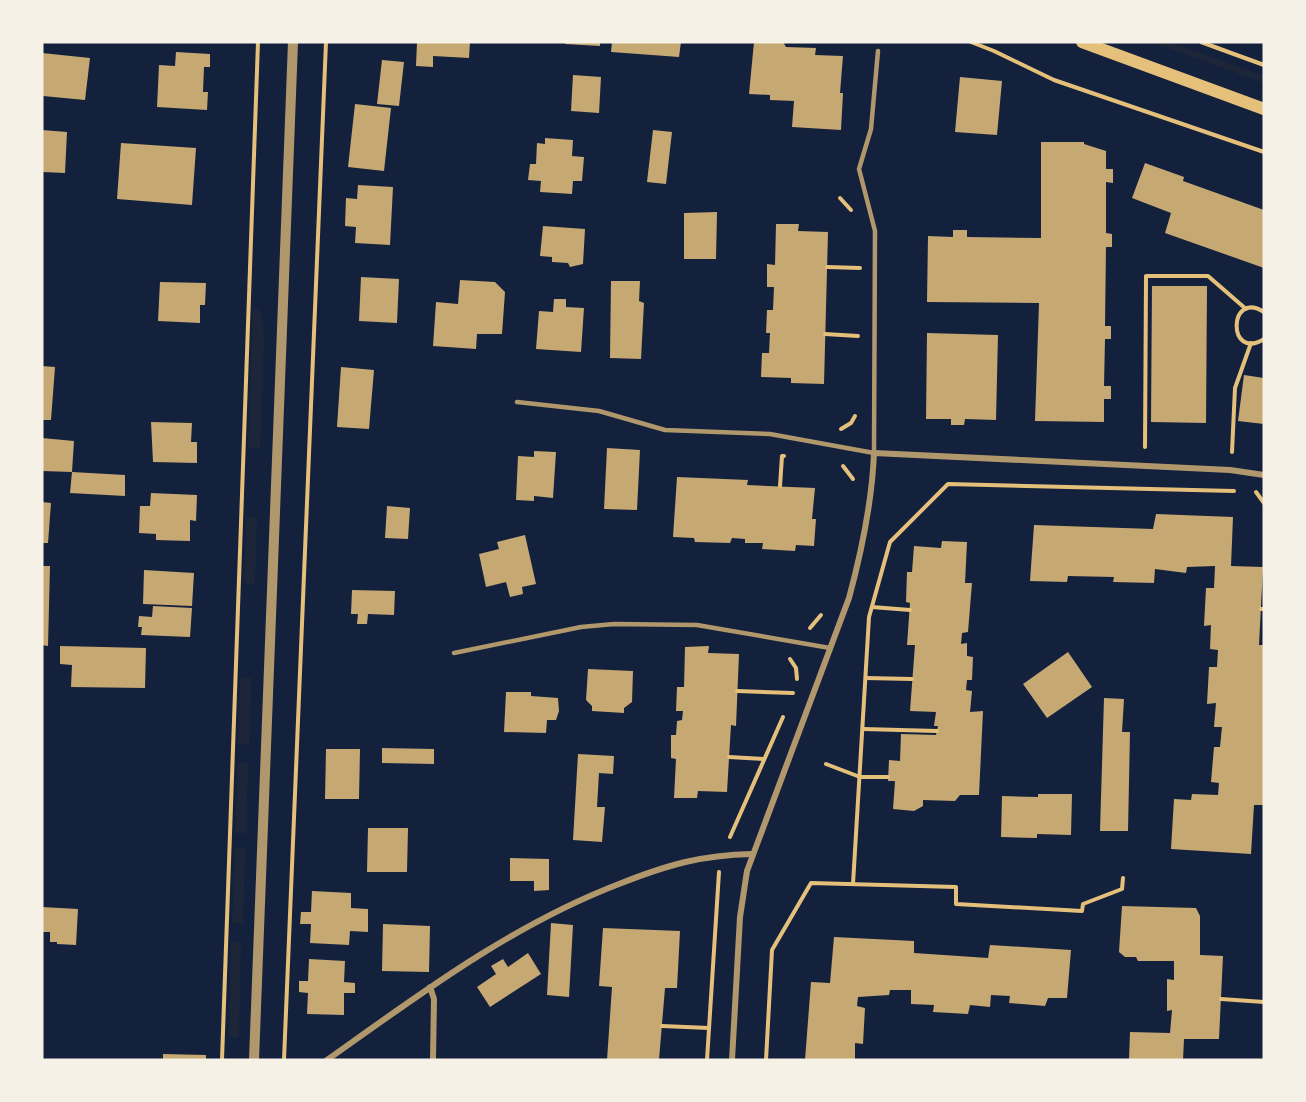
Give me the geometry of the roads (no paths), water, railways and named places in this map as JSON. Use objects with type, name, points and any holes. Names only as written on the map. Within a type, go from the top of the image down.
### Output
[{"type":"main road","points":[[1082,42],[1264,109]]},
{"type":"street","points":[[254,1060],[293,42]]},
{"type":"street","points":[[732,1060],[740,917],[744,889],[752,855],[849,598],[861,556],[872,498],[874,453],[1230,470],[1264,475]]},
{"type":"street","points":[[327,1060],[430,987],[525,927],[586,897],[639,876],[689,861],[723,855],[752,855]]},
{"type":"street","points":[[430,987],[435,999],[433,1060]]},
{"type":"lane","points":[[517,402],[599,411],[665,429],[770,434],[874,453],[874,231],[859,169],[871,129],[878,51]]},
{"type":"lane","points":[[454,653],[581,627],[614,624],[697,625],[830,648]]}]
